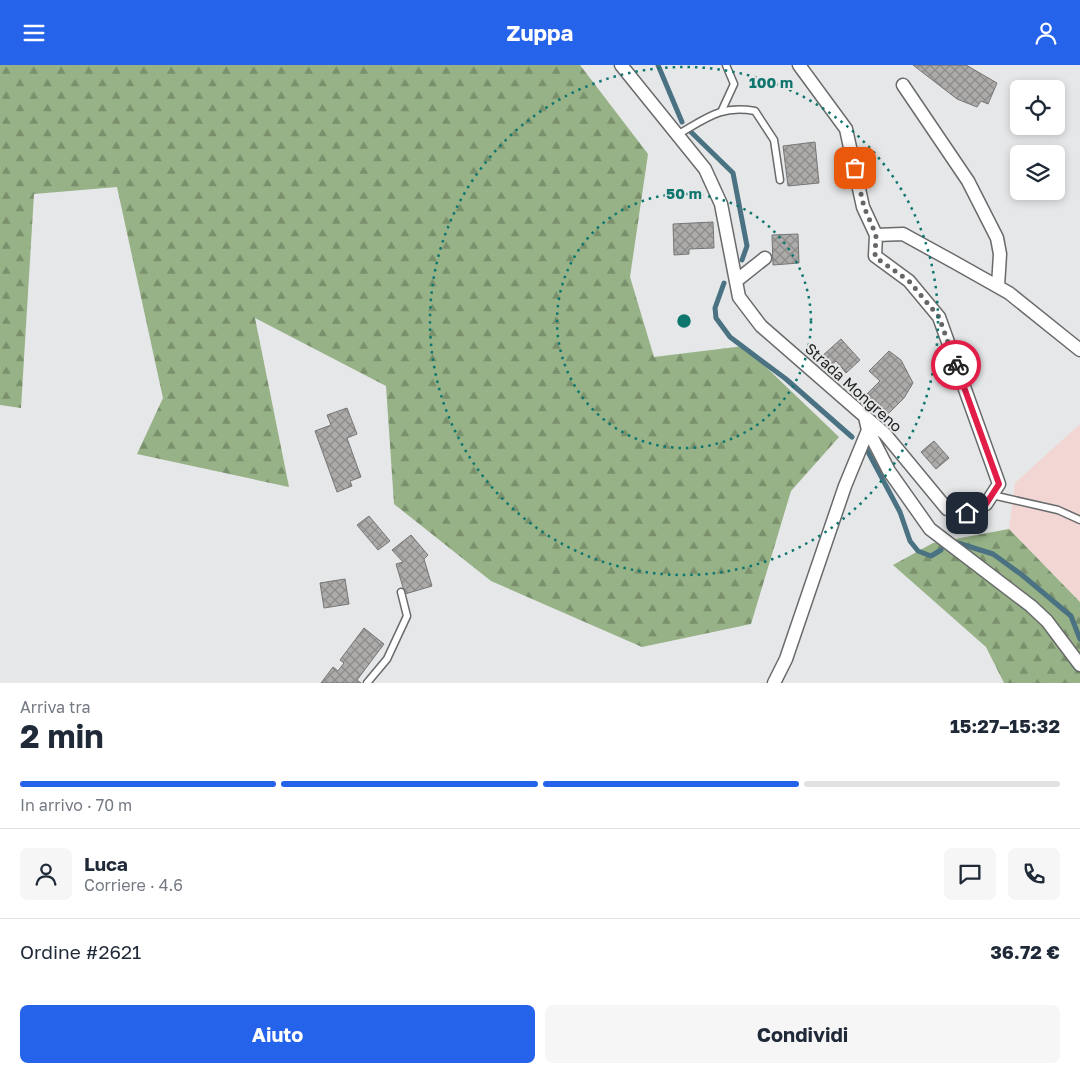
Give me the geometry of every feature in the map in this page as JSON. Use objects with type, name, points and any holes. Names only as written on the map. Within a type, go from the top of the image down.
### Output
[{"type":"street","name":"Strada Mongreno","points":[[621,65],[705,169],[721,204],[739,297],[761,326],[867,424],[885,434],[947,509],[967,513],[986,504],[992,495]]},
{"type":"street","points":[[799,65],[846,129],[864,207],[876,235],[875,257],[909,281],[939,317],[999,484],[992,495]]},
{"type":"street","points":[[903,85],[968,181],[997,238],[1000,254],[998,286]]},
{"type":"street","points":[[876,235],[903,234],[998,286],[1080,351]]},
{"type":"street","points":[[736,281],[765,258]]},
{"type":"street","points":[[867,424],[889,471],[930,529],[1032,605],[1047,621],[1080,665]]},
{"type":"street","points":[[774,683],[786,659],[867,424]]},
{"type":"lane","points":[[722,110],[734,84],[726,65]]},
{"type":"lane","points":[[677,135],[722,110],[737,108],[755,111],[774,140],[780,179]]},
{"type":"lane","points":[[992,495],[1058,511],[1080,520]]},
{"type":"lane","points":[[368,683],[387,659],[407,616],[401,592]]},
{"type":"shaded area","points":[[1080,424],[1080,602],[1009,529],[1015,483]]},
{"type":"green space","points":[[0,65],[580,65],[648,154],[630,277],[654,357],[744,346],[839,437],[791,491],[751,624],[642,647],[491,581],[394,504],[386,386],[255,318],[289,487],[137,454],[163,398],[117,187],[34,194],[21,408],[0,405]]},
{"type":"green space","points":[[1009,529],[1080,602],[1080,683],[1004,683],[986,647],[893,565],[933,543]]},
{"type":"building","points":[[913,65],[966,65],[997,83],[988,104],[981,101],[977,107],[957,99]]},
{"type":"building","points":[[815,142],[819,183],[788,186],[783,146]]},
{"type":"building","points":[[713,222],[714,248],[689,249],[689,254],[674,255],[673,224]]},
{"type":"building","points":[[798,234],[799,263],[773,265],[772,235]]},
{"type":"building","points":[[841,339],[860,360],[846,373],[836,361],[829,367],[821,357]]},
{"type":"building","points":[[889,351],[901,360],[913,383],[904,398],[885,417],[865,396],[880,381],[869,371]]},
{"type":"building","points":[[347,408],[357,434],[347,438],[361,477],[350,481],[352,486],[337,492],[315,431],[331,425],[327,415]]},
{"type":"building","points":[[934,441],[949,458],[936,469],[921,452]]},
{"type":"building","points":[[369,516],[390,541],[378,550],[357,525]]},
{"type":"building","points":[[411,535],[428,555],[424,559],[432,586],[405,594],[396,564],[403,562],[392,550]]},
{"type":"building","points":[[345,579],[349,604],[324,608],[320,583]]},
{"type":"building","points":[[364,628],[384,644],[357,680],[361,683],[321,683],[333,667],[338,671],[344,663],[340,660]]},
{"type":"waterway","points":[[658,65],[682,122]]},
{"type":"waterway","points":[[691,132],[733,173],[747,246],[742,260]]},
{"type":"waterway","points":[[724,283],[715,308],[716,318],[730,337],[786,379],[852,437]]},
{"type":"waterway","points":[[867,450],[900,512],[910,541],[918,551],[931,556],[941,550]]},
{"type":"waterway","points":[[958,543],[993,554],[1022,575],[1071,616],[1080,639]]},
{"type":"way so far","points":[[855,168],[864,207],[876,235],[875,257],[909,281],[939,317],[956,365]]},
{"type":"route","points":[[956,365],[999,484],[986,504],[967,513]]}]
